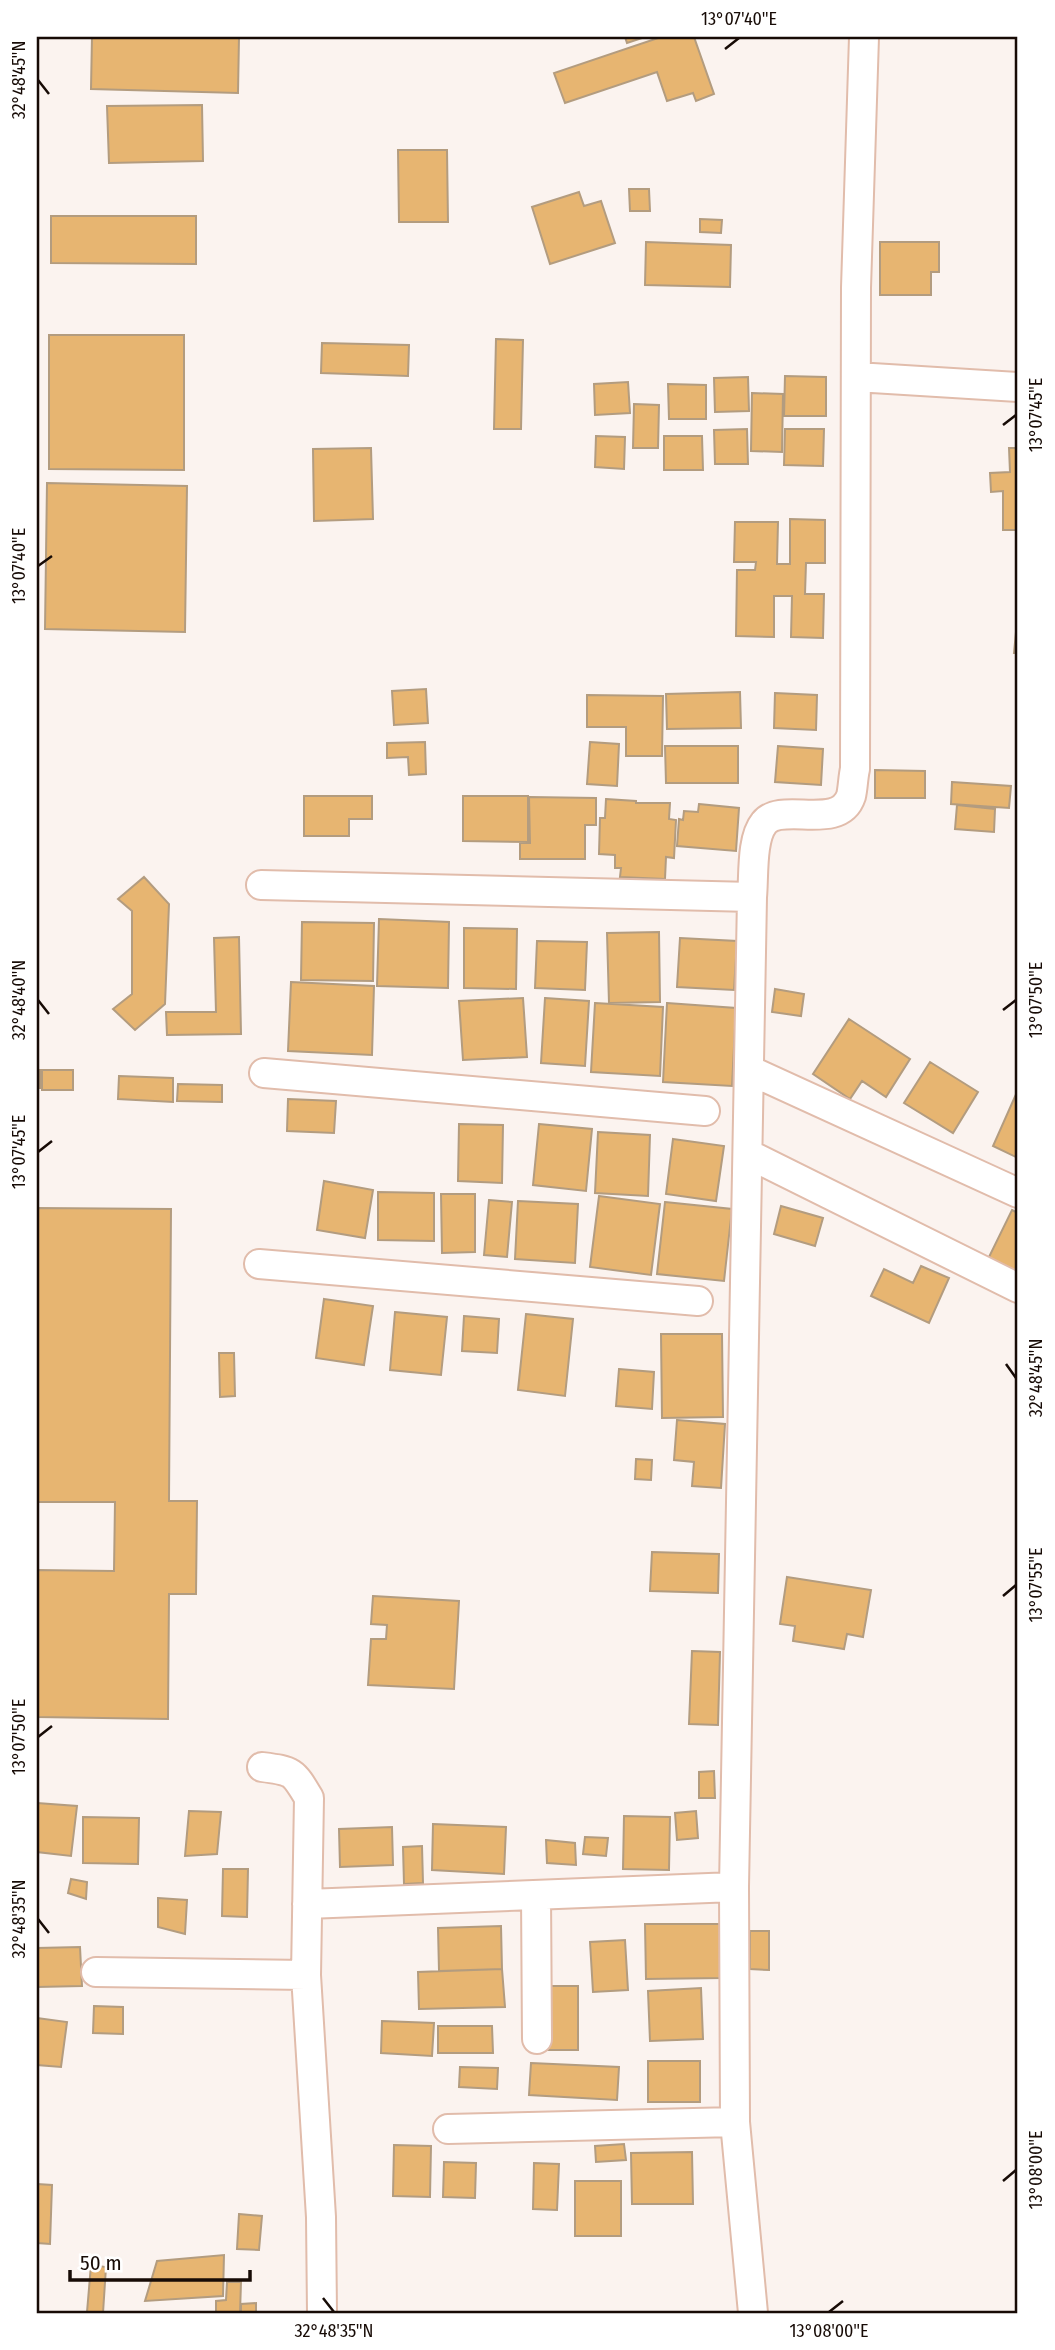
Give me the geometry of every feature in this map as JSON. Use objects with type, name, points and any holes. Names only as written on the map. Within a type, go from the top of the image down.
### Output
[{"type":"street","points":[[753,2313],[735,2122],[734,1887],[752,897],[755,848],[762,824],[770,817],[779,815],[830,813],[844,806],[850,797],[855,769],[856,288],[864,37]]},
{"type":"street","points":[[856,377],[1018,387]]},
{"type":"street","points":[[261,885],[752,897]]},
{"type":"street","points":[[749,1070],[1018,1193]]},
{"type":"street","points":[[264,1073],[705,1111]]},
{"type":"street","points":[[748,1154],[1018,1288]]},
{"type":"street","points":[[259,1264],[698,1301]]},
{"type":"street","points":[[262,1767],[289,1770],[309,1798],[306,1975],[320,2217],[322,2313]]},
{"type":"street","points":[[307,1904],[734,1887]]},
{"type":"street","points":[[536,1895],[537,2039]]},
{"type":"street","points":[[96,1972],[306,1975]]},
{"type":"street","points":[[448,2129],[735,2122]]},
{"type":"building","points":[[92,37],[239,37],[238,93],[91,89]]},
{"type":"building","points":[[625,37],[645,37],[627,43]]},
{"type":"building","points":[[661,37],[694,37],[714,94],[696,101],[693,93],[667,101],[657,72],[565,103],[554,73]]},
{"type":"building","points":[[202,105],[203,161],[109,163],[107,106]]},
{"type":"building","points":[[398,150],[447,150],[448,222],[399,222]]},
{"type":"building","points":[[629,189],[649,189],[650,211],[630,211]]},
{"type":"building","points":[[579,192],[584,206],[601,201],[615,243],[550,264],[532,207]]},
{"type":"building","points":[[51,216],[196,216],[196,264],[51,263]]},
{"type":"building","points":[[700,219],[722,220],[721,233],[700,232]]},
{"type":"building","points":[[646,242],[731,245],[730,287],[645,285]]},
{"type":"building","points":[[880,242],[939,242],[939,272],[931,272],[931,295],[880,295]]},
{"type":"building","points":[[49,335],[184,335],[184,470],[49,469]]},
{"type":"building","points":[[496,339],[523,340],[521,429],[494,429]]},
{"type":"building","points":[[322,343],[409,345],[408,376],[321,373]]},
{"type":"building","points":[[785,376],[826,377],[826,416],[784,416]]},
{"type":"building","points":[[748,377],[749,411],[715,412],[714,378]]},
{"type":"building","points":[[628,382],[630,413],[595,415],[594,384]]},
{"type":"building","points":[[668,384],[706,385],[706,419],[669,419]]},
{"type":"building","points":[[752,393],[783,394],[782,452],[751,451]]},
{"type":"building","points":[[634,404],[659,405],[658,448],[633,448]]},
{"type":"building","points":[[747,429],[748,464],[715,464],[714,430]]},
{"type":"building","points":[[785,429],[824,429],[823,466],[784,465]]},
{"type":"building","points":[[596,436],[625,437],[624,469],[595,467]]},
{"type":"building","points":[[664,436],[702,436],[703,470],[664,470]]},
{"type":"building","points":[[371,448],[373,519],[314,521],[313,449]]},
{"type":"building","points":[[1009,448],[1018,448],[1018,530],[1003,530],[1003,491],[991,492],[990,473],[1010,472]]},
{"type":"building","points":[[47,483],[187,486],[185,632],[45,629]]},
{"type":"building","points":[[790,519],[825,520],[825,563],[806,563],[805,594],[824,594],[823,638],[791,637],[792,596],[774,596],[774,637],[736,636],[737,570],[755,570],[756,562],[734,562],[735,522],[778,522],[777,564],[790,564]]},
{"type":"building","points":[[1018,611],[1018,653],[1014,653]]},
{"type":"building","points":[[426,689],[428,723],[394,725],[392,691]]},
{"type":"building","points":[[740,692],[741,728],[667,729],[666,694]]},
{"type":"building","points":[[775,693],[817,695],[816,730],[774,728]]},
{"type":"building","points":[[587,695],[663,696],[662,756],[626,756],[626,727],[587,727]]},
{"type":"building","points":[[425,742],[426,774],[409,775],[408,757],[387,758],[387,743]]},
{"type":"building","points":[[590,742],[619,744],[617,786],[587,784]]},
{"type":"building","points":[[665,746],[738,746],[738,783],[666,783]]},
{"type":"building","points":[[778,746],[823,749],[821,785],[775,782]]},
{"type":"building","points":[[875,770],[925,771],[925,798],[875,798]]},
{"type":"building","points":[[952,782],[1011,786],[1009,808],[951,804]]},
{"type":"building","points":[[304,796],[372,796],[372,819],[349,819],[349,836],[304,836]]},
{"type":"building","points":[[463,796],[528,796],[528,842],[463,841]]},
{"type":"building","points":[[529,797],[596,798],[596,825],[585,825],[585,859],[520,859],[520,843],[530,843]]},
{"type":"building","points":[[606,799],[636,803],[670,803],[669,819],[676,820],[674,858],[666,857],[665,879],[620,877],[621,868],[615,868],[615,855],[599,854],[600,818],[605,818]]},
{"type":"building","points":[[699,804],[739,808],[736,851],[677,846],[679,819],[683,820],[684,811],[698,812]]},
{"type":"building","points":[[957,805],[995,809],[994,832],[955,829]]},
{"type":"building","points":[[144,877],[169,904],[165,1004],[135,1030],[113,1009],[132,994],[132,911],[118,899]]},
{"type":"building","points":[[379,919],[449,922],[448,988],[377,986]]},
{"type":"building","points":[[302,922],[374,923],[373,981],[301,980]]},
{"type":"building","points":[[464,928],[517,929],[516,989],[464,988]]},
{"type":"building","points":[[659,932],[660,1002],[609,1003],[607,933]]},
{"type":"building","points":[[239,937],[241,1034],[167,1035],[166,1012],[216,1012],[214,938]]},
{"type":"building","points":[[680,938],[737,941],[734,990],[677,987]]},
{"type":"building","points":[[537,941],[587,942],[585,990],[535,988]]},
{"type":"building","points":[[291,982],[374,986],[372,1055],[288,1051]]},
{"type":"building","points":[[775,989],[804,994],[801,1016],[772,1012]]},
{"type":"building","points":[[523,998],[527,1057],[463,1060],[459,1001]]},
{"type":"building","points":[[545,998],[589,1001],[585,1066],[541,1063]]},
{"type":"building","points":[[595,1003],[663,1007],[660,1076],[591,1072]]},
{"type":"building","points":[[667,1003],[736,1008],[732,1086],[663,1082]]},
{"type":"building","points":[[849,1019],[910,1059],[886,1097],[862,1081],[850,1099],[813,1074]]},
{"type":"building","points":[[930,1062],[978,1092],[953,1133],[904,1103]]},
{"type":"building","points":[[37,1070],[40,1070],[40,1088],[37,1088]]},
{"type":"building","points":[[42,1070],[73,1070],[73,1090],[42,1090]]},
{"type":"building","points":[[119,1076],[173,1078],[173,1102],[118,1099]]},
{"type":"building","points":[[178,1084],[222,1085],[222,1102],[177,1101]]},
{"type":"building","points":[[1018,1093],[1018,1158],[993,1146]]},
{"type":"building","points":[[288,1099],[336,1101],[334,1133],[287,1131]]},
{"type":"building","points":[[459,1124],[503,1125],[502,1183],[458,1181]]},
{"type":"building","points":[[539,1124],[592,1129],[586,1191],[533,1185]]},
{"type":"building","points":[[598,1132],[650,1135],[648,1196],[595,1193]]},
{"type":"building","points":[[673,1139],[724,1146],[716,1201],[666,1194]]},
{"type":"building","points":[[324,1181],[373,1190],[365,1238],[317,1230]]},
{"type":"building","points":[[378,1192],[434,1193],[434,1241],[378,1240]]},
{"type":"building","points":[[441,1194],[475,1194],[475,1252],[442,1253]]},
{"type":"building","points":[[599,1196],[660,1204],[651,1275],[590,1267]]},
{"type":"building","points":[[489,1200],[512,1202],[507,1257],[484,1255]]},
{"type":"building","points":[[518,1201],[578,1204],[575,1263],[515,1259]]},
{"type":"building","points":[[665,1202],[732,1209],[724,1281],[657,1274]]},
{"type":"building","points":[[781,1206],[823,1218],[815,1246],[774,1234]]},
{"type":"building","points":[[37,1208],[171,1209],[169,1501],[197,1501],[196,1594],[169,1594],[168,1719],[37,1717],[37,1570],[114,1571],[115,1502],[37,1502]]},
{"type":"building","points":[[1012,1210],[1018,1213],[1018,1274],[988,1259]]},
{"type":"building","points":[[921,1266],[949,1278],[929,1323],[871,1296],[884,1269],[913,1283]]},
{"type":"building","points":[[324,1299],[373,1306],[364,1365],[316,1358]]},
{"type":"building","points":[[395,1312],[447,1317],[441,1375],[390,1370]]},
{"type":"building","points":[[526,1314],[573,1319],[565,1396],[518,1390]]},
{"type":"building","points":[[464,1316],[499,1319],[497,1353],[462,1351]]},
{"type":"building","points":[[661,1334],[722,1334],[723,1417],[662,1418]]},
{"type":"building","points":[[219,1353],[234,1353],[235,1396],[220,1397]]},
{"type":"building","points":[[619,1369],[654,1372],[652,1409],[616,1406]]},
{"type":"building","points":[[677,1420],[725,1424],[721,1488],[692,1486],[694,1462],[674,1460]]},
{"type":"building","points":[[636,1459],[652,1460],[651,1480],[635,1479]]},
{"type":"building","points":[[652,1552],[719,1554],[718,1593],[650,1591]]},
{"type":"building","points":[[787,1577],[871,1590],[863,1637],[847,1634],[844,1649],[793,1641],[795,1626],[780,1624]]},
{"type":"building","points":[[373,1596],[459,1601],[454,1689],[368,1685],[371,1639],[386,1639],[387,1625],[371,1624]]},
{"type":"building","points":[[692,1651],[720,1652],[718,1725],[689,1724]]},
{"type":"building","points":[[714,1771],[715,1798],[699,1798],[699,1772]]},
{"type":"building","points":[[37,1803],[77,1806],[71,1856],[37,1852]]},
{"type":"building","points":[[189,1811],[221,1812],[217,1854],[185,1856]]},
{"type":"building","points":[[696,1811],[698,1838],[677,1840],[675,1813]]},
{"type":"building","points":[[624,1816],[670,1817],[669,1870],[623,1869]]},
{"type":"building","points":[[83,1817],[139,1818],[138,1864],[83,1863]]},
{"type":"building","points":[[433,1824],[506,1827],[504,1874],[432,1870]]},
{"type":"building","points":[[392,1827],[393,1865],[340,1867],[339,1829]]},
{"type":"building","points":[[585,1837],[608,1838],[606,1856],[583,1854]]},
{"type":"building","points":[[546,1840],[575,1843],[576,1865],[547,1863]]},
{"type":"building","points":[[422,1846],[423,1883],[404,1884],[403,1847]]},
{"type":"building","points":[[223,1869],[248,1869],[247,1917],[222,1916]]},
{"type":"building","points":[[71,1879],[87,1882],[86,1899],[68,1893]]},
{"type":"building","points":[[158,1898],[187,1900],[185,1934],[158,1927]]},
{"type":"building","points":[[645,1924],[722,1924],[723,1978],[646,1979]]},
{"type":"building","points":[[501,1926],[502,1969],[439,1971],[438,1928]]},
{"type":"building","points":[[750,1931],[769,1931],[769,1970],[750,1969]]},
{"type":"building","points":[[625,1940],[628,1990],[593,1992],[590,1942]]},
{"type":"building","points":[[80,1947],[82,1986],[37,1987],[37,1948]]},
{"type":"building","points":[[502,1969],[505,2007],[419,2009],[418,1972]]},
{"type":"building","points":[[543,1986],[578,1986],[578,2050],[543,2050]]},
{"type":"building","points":[[701,1988],[703,2039],[650,2041],[648,1991]]},
{"type":"building","points":[[94,2006],[123,2007],[123,2034],[93,2033]]},
{"type":"building","points":[[37,2018],[67,2022],[61,2067],[37,2065]]},
{"type":"building","points":[[382,2021],[434,2023],[432,2056],[381,2053]]},
{"type":"building","points":[[438,2026],[492,2026],[493,2053],[438,2053]]},
{"type":"building","points":[[648,2061],[700,2061],[700,2102],[648,2102]]},
{"type":"building","points":[[531,2063],[619,2067],[617,2100],[529,2095]]},
{"type":"building","points":[[460,2067],[498,2068],[497,2089],[459,2087]]},
{"type":"building","points":[[624,2144],[626,2160],[596,2162],[595,2146]]},
{"type":"building","points":[[394,2145],[431,2146],[430,2197],[393,2196]]},
{"type":"building","points":[[692,2152],[693,2204],[632,2204],[631,2153]]},
{"type":"building","points":[[444,2162],[476,2163],[475,2198],[443,2197]]},
{"type":"building","points":[[534,2163],[559,2164],[557,2210],[533,2209]]},
{"type":"building","points":[[575,2181],[621,2181],[621,2236],[575,2236]]},
{"type":"building","points":[[37,2184],[52,2185],[50,2244],[37,2243]]},
{"type":"building","points":[[239,2214],[262,2216],[259,2250],[237,2249]]},
{"type":"building","points":[[224,2255],[223,2296],[145,2301],[157,2261]]},
{"type":"building","points":[[91,2265],[106,2267],[103,2313],[87,2312]]},
{"type":"building","points":[[227,2282],[241,2282],[240,2313],[216,2313],[216,2301],[226,2300]]},
{"type":"building","points":[[256,2303],[256,2313],[241,2313],[241,2304]]}]
